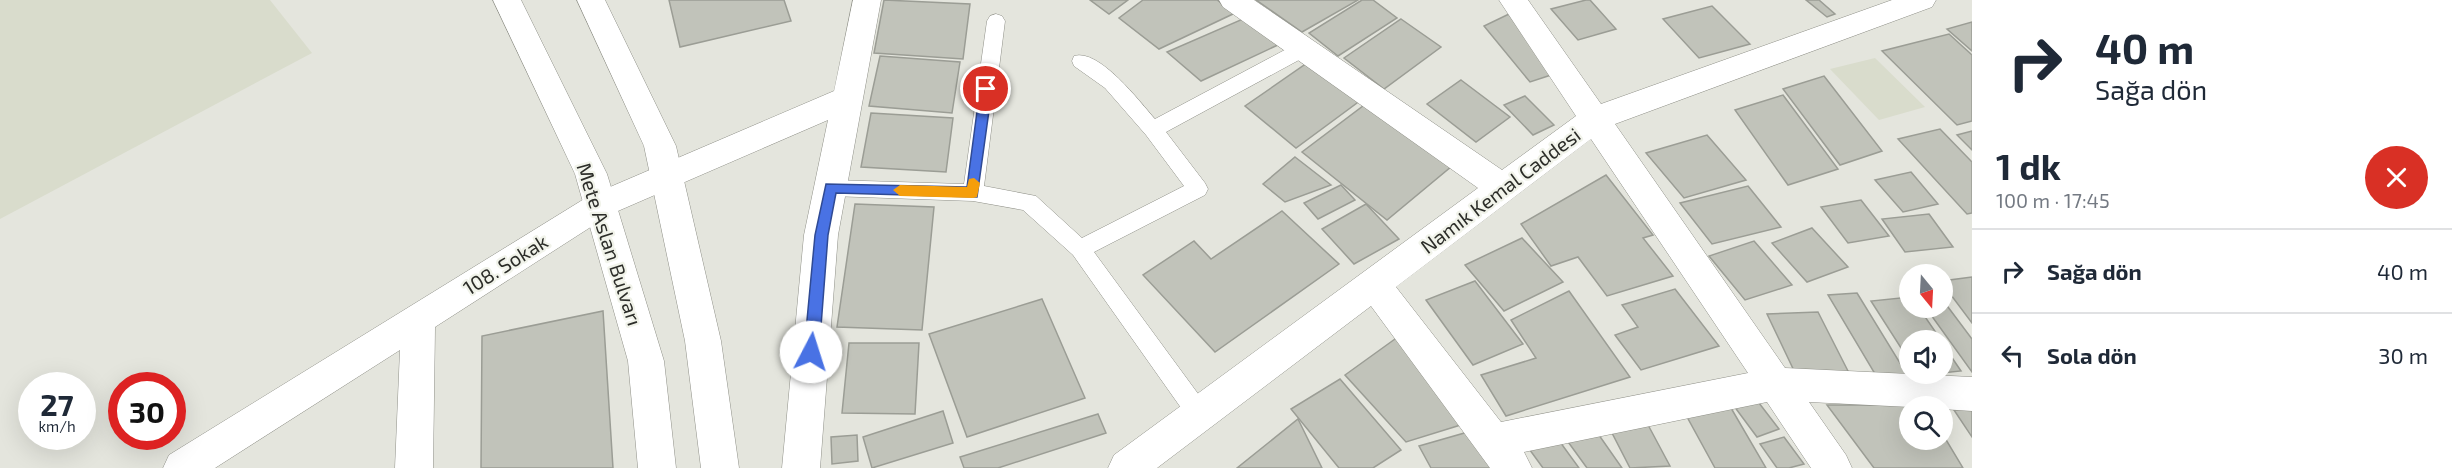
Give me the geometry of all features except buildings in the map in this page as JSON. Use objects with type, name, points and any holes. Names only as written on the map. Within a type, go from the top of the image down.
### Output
[{"type":"street","name":"Mete Aslan Bulvarı","points":[[507,0],[591,174],[646,361],[657,468]]},
{"type":"street","points":[[591,0],[660,146],[703,341],[720,468]]},
{"type":"street","points":[[801,468],[822,235],[867,0]]},
{"type":"street","points":[[1233,0],[1503,188]]},
{"type":"street","points":[[1513,0],[1833,468]]},
{"type":"street","name":"Namık Kemal Caddesi","points":[[1127,468],[1595,119],[1922,0]]},
{"type":"street","name":"108. Sokak","points":[[182,468],[600,205],[667,174],[848,98]]},
{"type":"street","points":[[1374,284],[1503,455],[1776,384],[1972,394]]},
{"type":"street","points":[[414,468],[418,320]]},
{"type":"lane","points":[[973,193],[996,21]]},
{"type":"lane","points":[[1153,130],[1303,49]]},
{"type":"lane","points":[[1080,249],[1198,189],[1153,130],[1112,83],[1081,61]]},
{"type":"lane","points":[[831,188],[973,193],[1029,202],[1080,249],[1199,414]]},
{"type":"shaded area","points":[[0,0],[270,0],[312,53],[0,219]]},
{"type":"shaded area","points":[[1875,58],[1925,107],[1879,120],[1830,69]]},
{"type":"slow traffic","points":[[900,190],[973,193],[974,183]]},
{"type":"route","points":[[811,352],[822,235],[831,188],[973,193],[986,89]]}]
